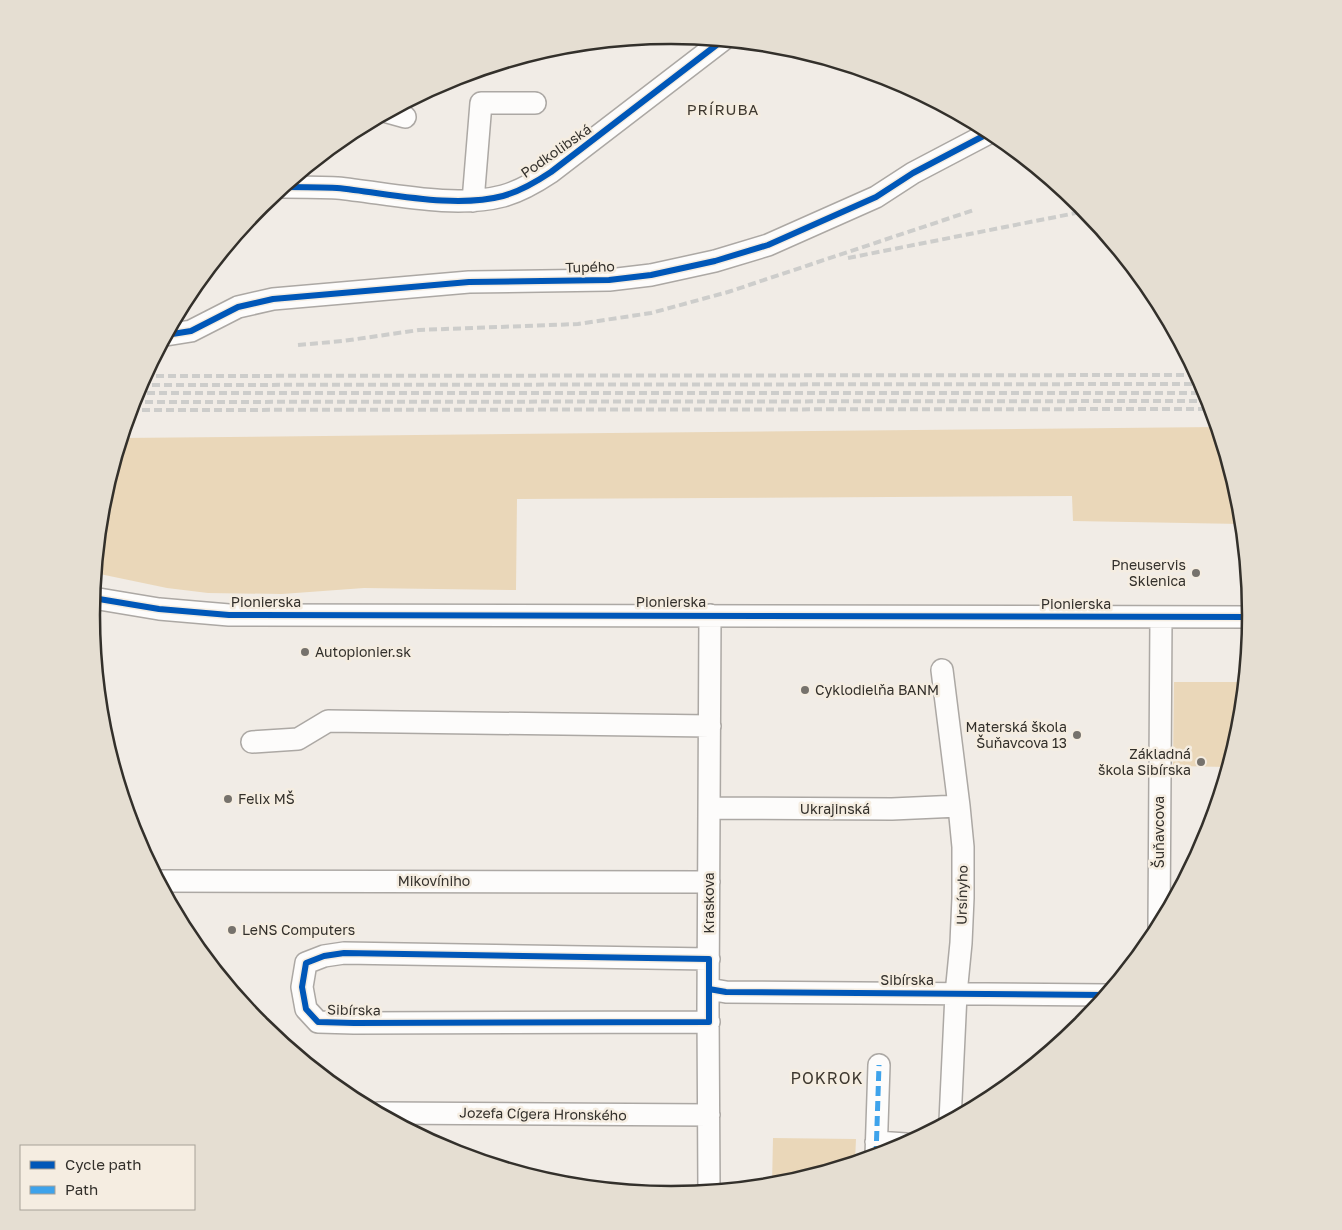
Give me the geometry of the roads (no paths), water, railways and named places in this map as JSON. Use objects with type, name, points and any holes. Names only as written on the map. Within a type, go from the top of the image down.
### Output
[{"type":"street","name":"Podkolibská","points":[[293,187],[335,188],[430,199],[473,200],[505,196],[535,183],[551,172],[715,46]]},
{"type":"street","points":[[473,200],[480,103],[535,104]]},
{"type":"street","name":"Tupého","points":[[174,334],[191,331],[238,307],[273,299],[469,282],[609,280],[651,275],[715,261],[768,246],[876,197],[914,173],[983,136]]},
{"type":"street","name":"Pionierska","points":[[100,599],[159,609],[229,615],[1242,616]]},
{"type":"street","name":"Kraskova","points":[[710,615],[710,1185]]},
{"type":"street","name":"Šuňavcova","points":[[1159,912],[1161,617]]},
{"type":"street","name":"Ursínyho","points":[[942,670],[959,806],[963,898],[950,1113]]},
{"type":"street","points":[[252,742],[298,739],[328,721],[710,726]]},
{"type":"street","name":"Ukrajinská","points":[[710,808],[892,809],[959,806]]},
{"type":"street","name":"Mikovíniho","points":[[166,881],[709,882]]},
{"type":"street","name":"Sibírska","points":[[709,959],[344,952],[324,956],[306,963],[302,987],[306,1009],[318,1022],[709,1022]]},
{"type":"street","name":"Sibírska","points":[[709,989],[726,992],[1097,995]]},
{"type":"street","points":[[876,1148],[879,1066]]},
{"type":"street","name":"Jozefa Cígera Hronského","points":[[391,1113],[709,1115]]},
{"type":"railway","points":[[298,345],[343,341],[419,330],[578,324],[651,313],[728,292],[974,210]]},
{"type":"railway","points":[[848,258],[1077,213]]},
{"type":"railway","points":[[152,376],[1189,375]]},
{"type":"railway","points":[[148,385],[1193,384]]},
{"type":"railway","points":[[144,393],[1198,393]]},
{"type":"railway","points":[[141,402],[1201,401]]},
{"type":"railway","points":[[138,410],[1204,409]]},
{"type":"place","name":"Pneuservis Sklenica","points":[[1196,573]]},
{"type":"place","name":"Autopionier.sk","points":[[305,652]]},
{"type":"place","name":"Cyklodielňa BANM","points":[[805,690]]},
{"type":"place","name":"Materská škola Šuňavcova 13","points":[[1077,735]]},
{"type":"place","name":"Základná škola Sibírska","points":[[1201,762]]},
{"type":"place","name":"Felix MŠ","points":[[228,799]]},
{"type":"place","name":"LeNS Computers","points":[[232,930]]},
{"type":"district","name":"PRÍRUBA","points":[[723,110]]},
{"type":"district","name":"POKROK","points":[[827,1078]]}]
